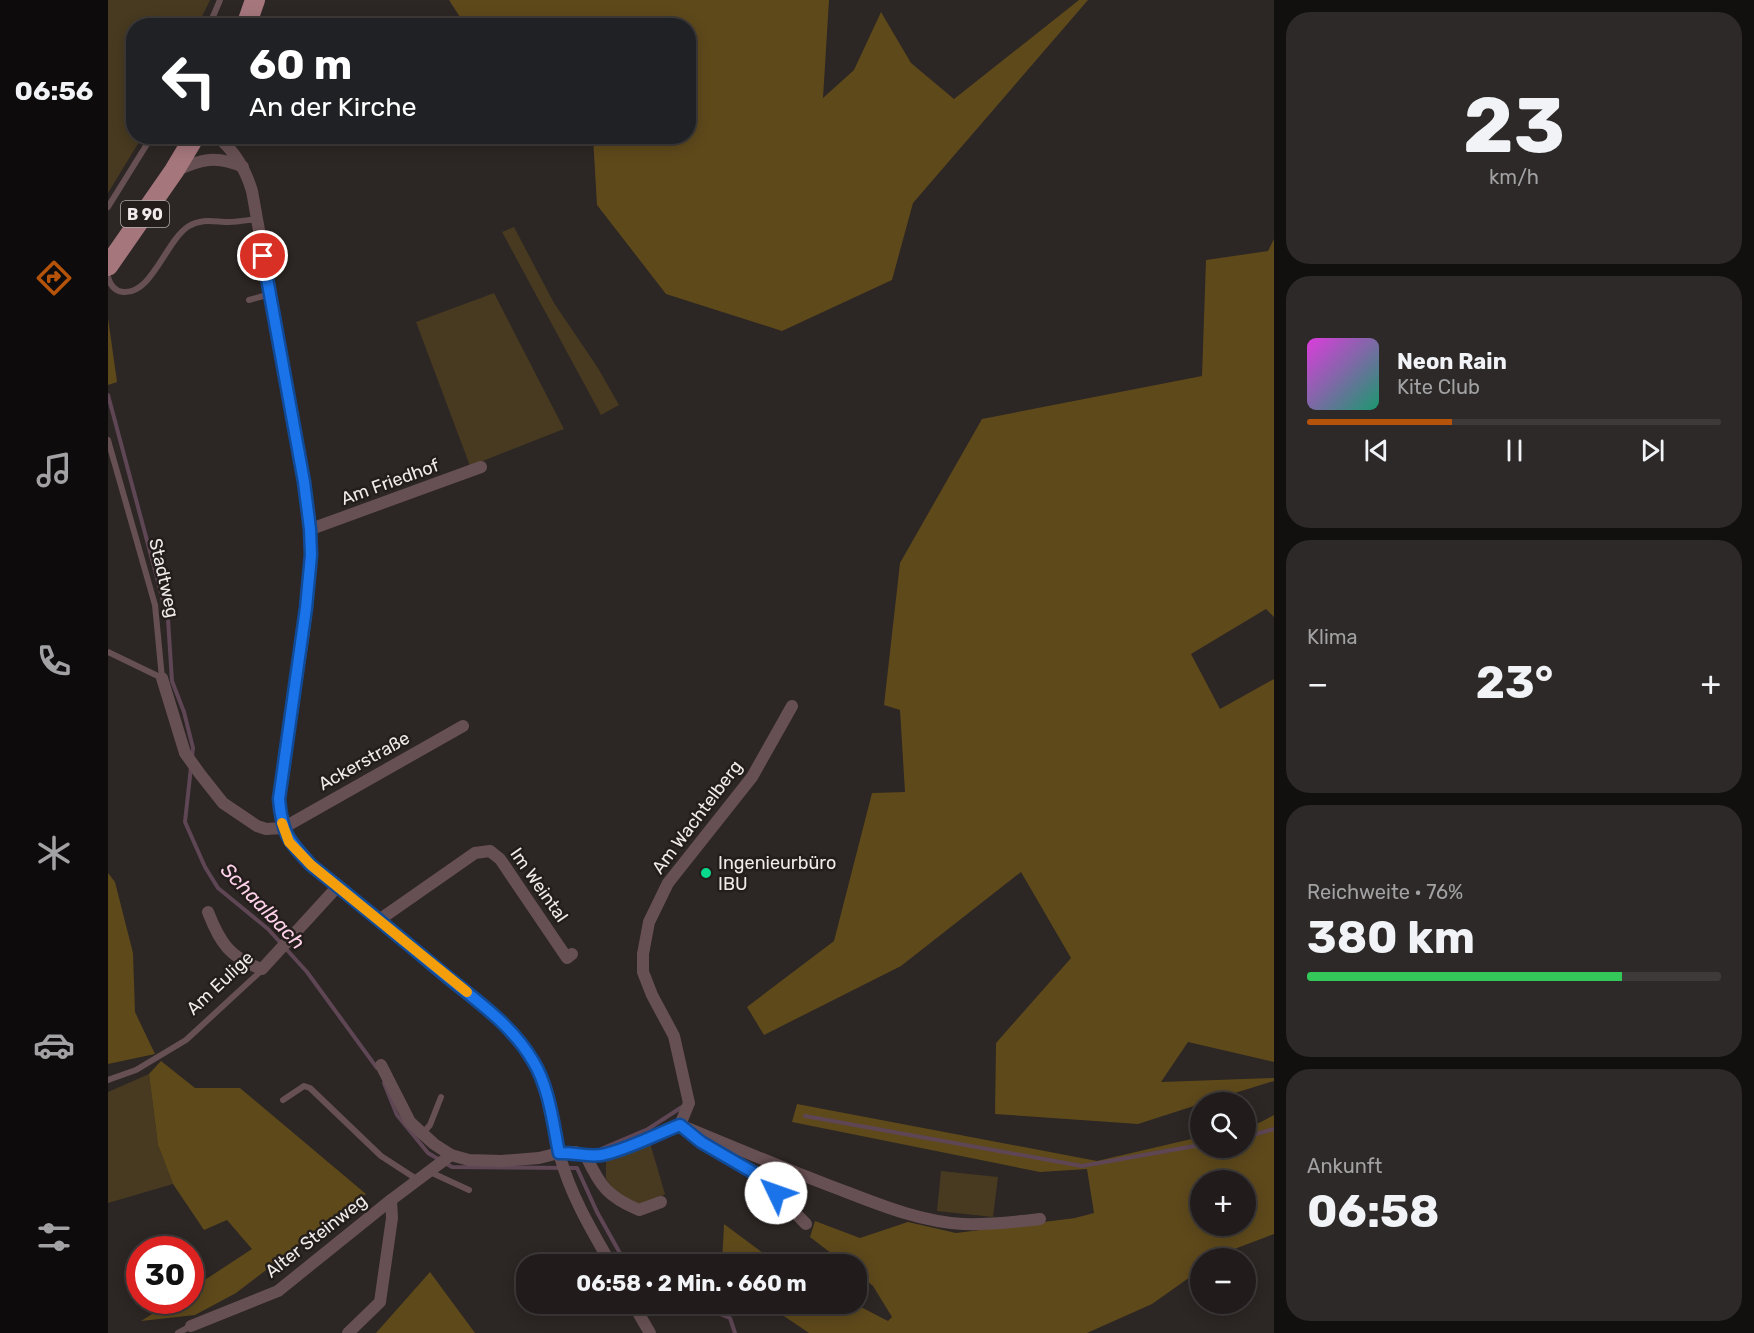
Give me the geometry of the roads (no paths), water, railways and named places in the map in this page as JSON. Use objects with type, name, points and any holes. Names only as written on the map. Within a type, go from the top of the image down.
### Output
[{"type":"main road","points":[[249,18],[255,0]]},
{"type":"main road","name":"B 90","points":[[112,261],[190,144]]},
{"type":"street","points":[[224,144],[243,167],[252,191],[304,482],[310,529],[311,555],[306,608],[279,799],[283,828],[289,842],[311,865],[480,1003],[519,1041],[534,1062],[543,1084],[560,1158],[579,1210],[604,1254]]},
{"type":"street","points":[[174,171],[210,159],[221,159],[243,167]]},
{"type":"street","name":"Am Friedhof","points":[[310,529],[481,467]]},
{"type":"street","name":"Stadtweg","points":[[162,678],[188,759],[223,803],[257,826],[266,829],[283,828]]},
{"type":"street","name":"Am Wachtelberg","points":[[680,1125],[689,1103],[674,1036],[652,995],[643,972],[643,954],[649,922],[668,883],[752,777],[792,706]]},
{"type":"street","name":"Ackerstraße","points":[[283,828],[463,726]]},
{"type":"street","name":"Im Weintal","points":[[378,920],[475,853],[490,850],[500,859],[567,957],[572,954]]},
{"type":"street","name":"Am Eulige","points":[[262,969],[338,886]]},
{"type":"street","points":[[208,912],[217,934],[231,951],[244,963],[262,969]]},
{"type":"street","points":[[381,1065],[410,1122],[449,1157],[501,1161],[560,1158],[575,1152],[586,1156],[609,1153],[680,1125],[805,1177],[891,1209],[939,1221],[962,1224],[1009,1223],[1040,1219]]},
{"type":"street","points":[[680,1125],[701,1142],[761,1177],[806,1224]]},
{"type":"street","points":[[586,1156],[594,1173],[612,1196],[639,1210],[662,1202]]},
{"type":"street","name":"Alter Steinweg","points":[[191,1326],[278,1291],[391,1200],[449,1157]]},
{"type":"street","points":[[348,1333],[380,1302],[392,1218],[391,1200]]},
{"type":"street","points":[[639,1314],[650,1333]]},
{"type":"lane","points":[[212,18],[220,0]]},
{"type":"lane","points":[[108,207],[147,144]]},
{"type":"lane","points":[[108,277],[110,286],[120,292],[139,289],[188,226],[200,222],[257,219]]},
{"type":"lane","points":[[249,300],[270,294]]},
{"type":"lane","name":"Stadtweg","points":[[108,440],[155,605],[162,678]]},
{"type":"lane","points":[[108,652],[162,678]]},
{"type":"lane","name":"Am Eulige","points":[[108,1080],[136,1070],[186,1040],[262,969]]},
{"type":"lane","points":[[283,1100],[304,1086],[310,1088],[381,1156],[418,1180]]},
{"type":"lane","points":[[423,1134],[430,1125],[441,1097]]},
{"type":"lane","points":[[432,1170],[469,1190]]},
{"type":"lane","points":[[178,1333],[191,1326]]},
{"type":"waterway","name":"Schaalbach","points":[[108,395],[168,619],[172,681],[184,712],[193,748],[192,757]]},
{"type":"waterway","name":"Schaalbach","points":[[191,767],[185,822],[205,867],[218,888],[268,929],[307,972],[377,1068]]},
{"type":"waterway","name":"Schaalbach","points":[[384,1083],[397,1115],[428,1153],[452,1167],[577,1168],[597,1212],[620,1254]]},
{"type":"waterway","points":[[601,1149],[648,1129],[682,1107]]},
{"type":"waterway","points":[[805,1116],[1082,1166],[1190,1147]]},
{"type":"waterway","points":[[1256,1134],[1274,1129]]},
{"type":"waterway","name":"Schaalbach","points":[[720,1314],[730,1318],[735,1333]]},
{"type":"place","name":"Ingenieurbüro IBU","points":[[706,873]]}]
